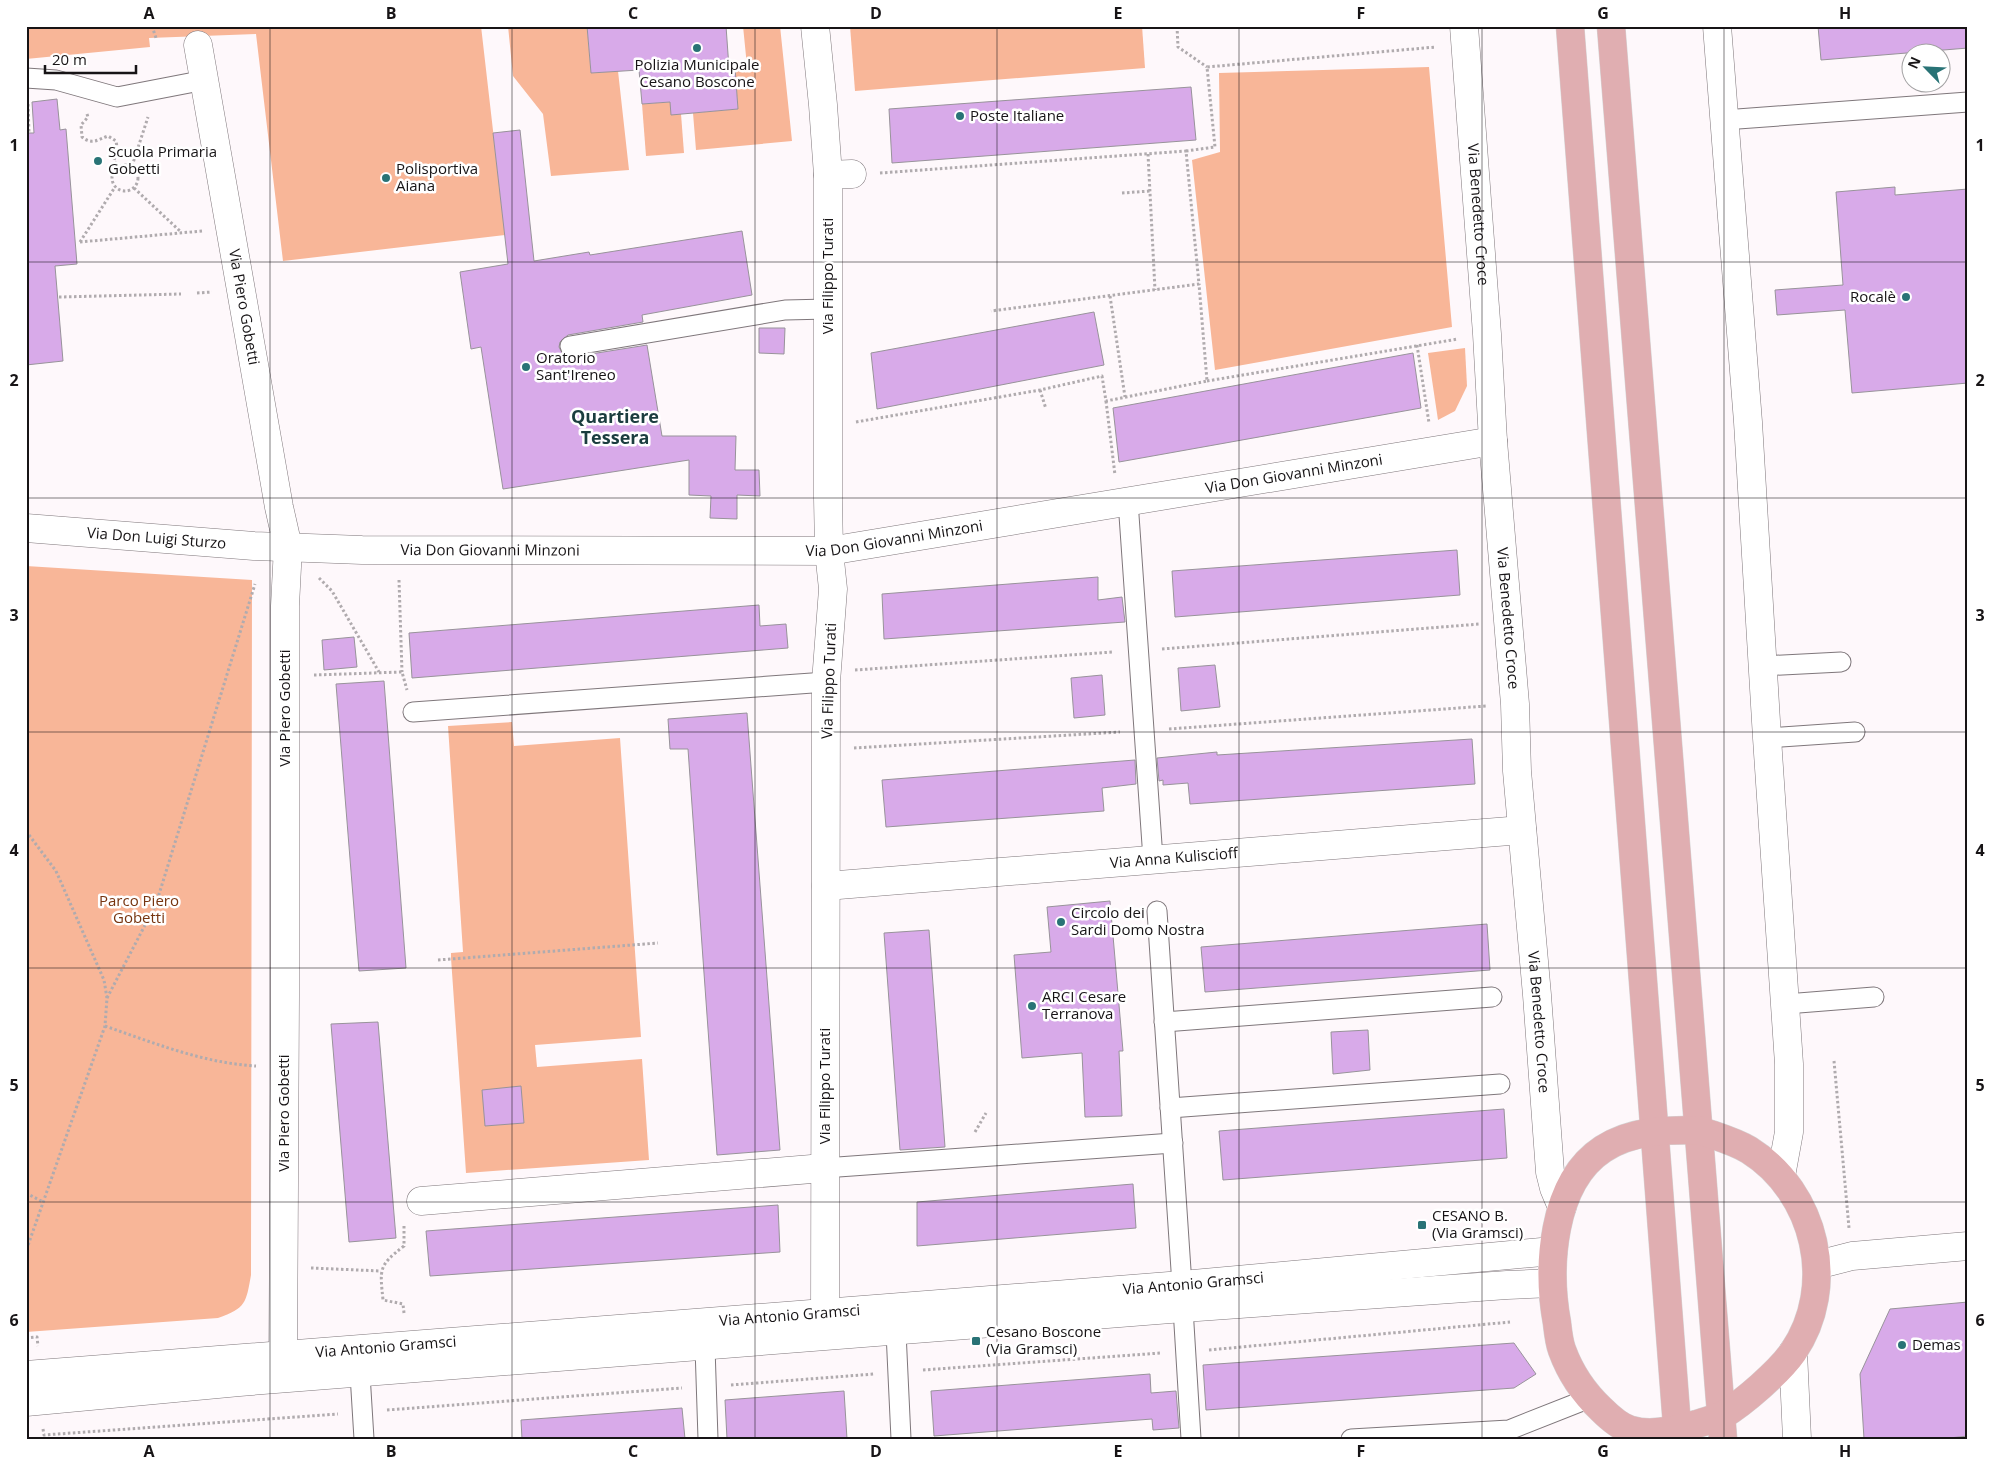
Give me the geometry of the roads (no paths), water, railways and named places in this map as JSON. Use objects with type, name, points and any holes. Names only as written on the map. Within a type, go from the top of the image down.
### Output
[{"type":"main road","points":[[1570,26],[1678,1434]]},
{"type":"main road","points":[[1611,26],[1722,1427]]},
{"type":"main road","points":[[1699,1130],[1748,1150],[1781,1176],[1798,1200],[1808,1223],[1817,1265],[1813,1304],[1805,1329],[1793,1352],[1779,1369],[1722,1427],[1678,1434],[1661,1432],[1630,1434],[1590,1398],[1572,1371],[1561,1348],[1552,1283],[1553,1251],[1562,1207],[1577,1176],[1590,1160],[1604,1148],[1632,1136],[1654,1131],[1699,1130]]},
{"type":"street","name":"Via Filippo Turati","points":[[815,26],[823,105],[840,175],[828,309],[829,551],[833,589],[827,677],[825,1324]]},
{"type":"street","points":[[1717,26],[1748,422],[1762,666],[1786,1004],[1789,1064],[1789,1132],[1781,1176]]},
{"type":"street","name":"Via Benedetto Croce","points":[[1465,35],[1493,441],[1509,622],[1522,830],[1550,1172],[1562,1207]]},
{"type":"street","name":"Via Piero Gobetti","points":[[198,45],[277,498],[288,547],[285,606],[283,1367]]},
{"type":"street","name":"Via Don Giovanni Minzoni","points":[[288,547],[398,550],[829,551],[1493,441]]},
{"type":"street","name":"Via Don Luigi Sturzo","points":[[26,528],[288,547]]},
{"type":"street","name":"Via Anna Kuliscioff","points":[[826,886],[1522,830]]},
{"type":"street","points":[[420,1201],[824,1168]]},
{"type":"street","points":[[1817,1265],[1852,1256],[1968,1246]]},
{"type":"street","name":"Via Antonio Gramsci","points":[[26,1375],[283,1367],[825,1324],[896,1332],[1553,1251]]},
{"type":"street","name":"Via Antonio Gramsci","points":[[26,1402],[283,1367],[360,1374],[705,1347],[904,1308],[1552,1283]]},
{"type":"street","points":[[1793,1352],[1797,1439]]},
{"type":"lane","points":[[27,87],[56,80],[118,97],[205,80]]},
{"type":"lane","points":[[1724,120],[1968,102]]},
{"type":"lane","points":[[570,346],[785,310],[828,309]]},
{"type":"lane","points":[[1128,501],[1153,859]]},
{"type":"lane","points":[[1762,666],[1841,662]]},
{"type":"lane","points":[[413,712],[827,677]]},
{"type":"lane","points":[[1767,738],[1855,732]]},
{"type":"lane","points":[[1156,911],[1173,1143],[1191,1439]]},
{"type":"lane","points":[[1786,1004],[1874,997]]},
{"type":"lane","points":[[1164,1022],[1492,998]]},
{"type":"lane","points":[[1170,1108],[1500,1084]]},
{"type":"lane","points":[[824,1168],[1173,1143]]},
{"type":"lane","points":[[896,1332],[902,1439]]},
{"type":"lane","points":[[705,1347],[708,1439]]},
{"type":"lane","points":[[360,1374],[364,1439]]},
{"type":"lane","points":[[1351,1439],[1509,1430],[1590,1398]]},
{"type":"place","name":"Polizia Municipale Cesano Boscone","points":[[697,48]]},
{"type":"place","name":"Poste Italiane","points":[[960,116]]},
{"type":"place","name":"Scuola Primaria Gobetti","points":[[98,161]]},
{"type":"place","name":"Polisportiva Aiana","points":[[386,178]]},
{"type":"place","name":"Rocalè","points":[[1906,297]]},
{"type":"place","name":"Oratorio Sant'Ireneo","points":[[526,367]]},
{"type":"place","name":"Circolo dei Sardi Domo Nostra","points":[[1061,922]]},
{"type":"place","name":"ARCI Cesare Terranova","points":[[1032,1006]]},
{"type":"place","name":"CESANO B. (Via Gramsci)","points":[[1422,1225]]},
{"type":"place","name":"Cesano Boscone (Via Gramsci)","points":[[976,1341]]},
{"type":"place","name":"Demas","points":[[1902,1345]]},
{"type":"district","name":"Quartiere Tessera","points":[[615,427]]},
{"type":"park label","name":"Parco Piero Gobetti","points":[[139,910]]}]
